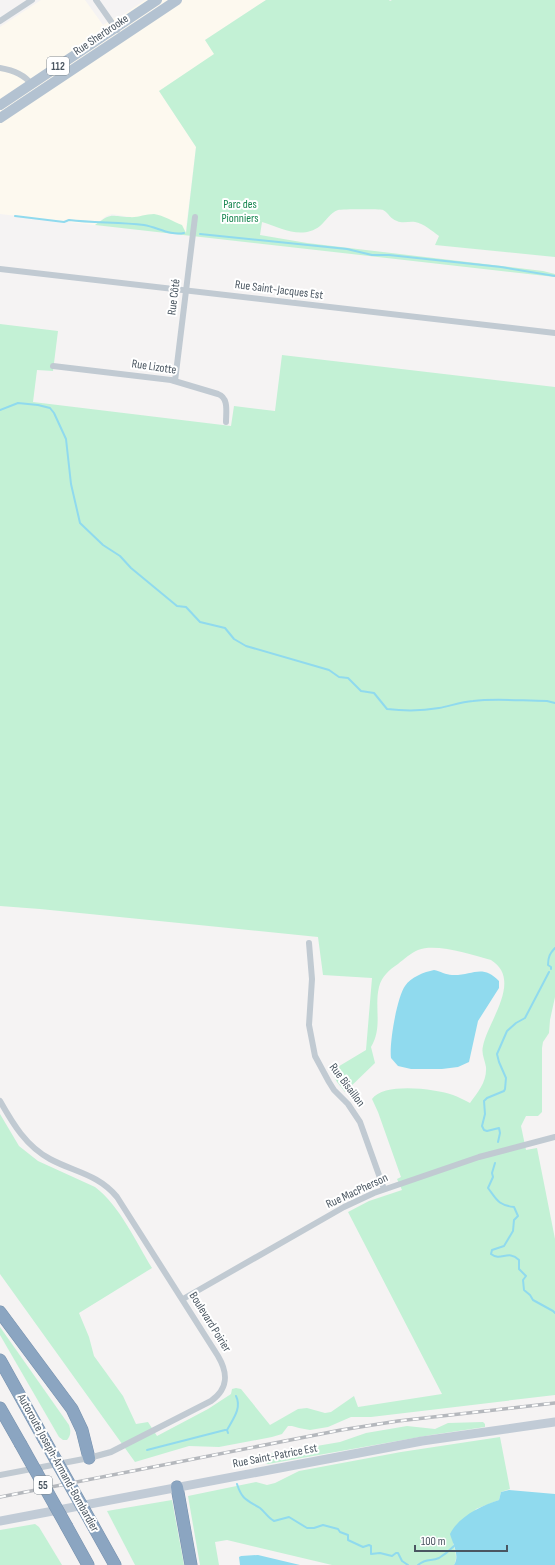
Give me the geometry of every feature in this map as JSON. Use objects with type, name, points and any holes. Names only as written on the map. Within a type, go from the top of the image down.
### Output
[{"type":"highway","points":[[0,1312],[72,1409],[82,1430],[89,1458]]},
{"type":"highway","name":"Autoroute Joseph-Armand-Bombardier","points":[[0,1360],[115,1565]]},
{"type":"highway","name":"Autoroute Joseph-Armand-Bombardier","points":[[0,1408],[88,1565]]},
{"type":"highway","points":[[177,1487],[191,1565]]},
{"type":"main road","name":"Rue Sherbrooke","points":[[0,105],[157,0]]},
{"type":"main road","name":"Rue Sherbrooke","points":[[0,118],[177,0]]},
{"type":"street","points":[[0,21],[32,0]]},
{"type":"street","points":[[96,0],[121,37]]},
{"type":"street","points":[[0,68],[12,71],[22,76],[31,84]]},
{"type":"street","name":"Rue Côté","points":[[175,381],[195,217]]},
{"type":"street","name":"Rue Saint-Jacques Est","points":[[0,270],[555,333]]},
{"type":"street","name":"Rue Lizotte","points":[[54,366],[175,381],[222,396],[226,402],[226,422]]},
{"type":"street","name":"Rue Bisaillon","points":[[309,943],[312,979],[309,1025],[315,1056],[323,1073],[332,1086],[356,1113],[384,1189]]},
{"type":"street","name":"Boulevard Poirier","points":[[0,1101],[18,1132],[35,1149],[55,1162],[94,1178],[114,1194],[224,1367],[225,1382],[221,1391],[211,1401],[117,1449],[89,1458],[0,1475]]},
{"type":"street","name":"Rue MacPherson","points":[[182,1299],[350,1205],[384,1189],[479,1157],[555,1137]]},
{"type":"street","name":"Rue Saint-Patrice Est","points":[[0,1520],[422,1441],[555,1422]]},
{"type":"shaded area","points":[[41,0],[85,0],[103,25],[116,17],[123,15],[145,0],[266,0],[205,40],[215,54],[159,91],[196,147],[185,235],[130,217],[112,214],[106,216],[95,225],[0,214],[0,27]]},
{"type":"green space","name":"Parc des Pionniers","points":[[266,0],[555,0],[555,257],[435,245],[439,236],[421,224],[415,222],[399,222],[383,210],[338,210],[330,215],[320,226],[306,232],[291,232],[262,222],[260,235],[307,243],[543,271],[555,274],[555,277],[95,225],[108,216],[132,217],[154,214],[165,217],[182,225],[186,233],[196,147],[159,91],[214,54],[205,40]]},
{"type":"green space","points":[[0,324],[58,331],[53,371],[37,370],[33,402],[231,426],[234,406],[275,411],[282,355],[555,387],[555,997],[549,1033],[543,1042],[542,1048],[542,1112],[538,1116],[526,1116],[521,1126],[526,1150],[537,1148],[555,1239],[555,1395],[371,1417],[351,1417],[328,1427],[310,1430],[288,1426],[282,1434],[272,1437],[219,1447],[189,1446],[135,1462],[0,1274],[0,1114],[19,1146],[38,1161],[95,1187],[104,1195],[120,1214],[152,1268],[79,1313],[89,1337],[94,1356],[123,1396],[136,1424],[148,1422],[157,1436],[208,1409],[231,1394],[232,1389],[236,1388],[241,1389],[270,1425],[298,1409],[307,1408],[325,1413],[331,1412],[354,1396],[358,1407],[442,1394],[348,1212],[369,1201],[402,1190],[397,1179],[401,1177],[372,1099],[378,1094],[387,1090],[411,1088],[445,1093],[470,1103],[485,1077],[486,1067],[483,1046],[501,1001],[504,989],[504,978],[500,968],[491,960],[464,953],[444,949],[426,948],[418,950],[408,956],[386,974],[379,987],[377,1002],[377,1032],[371,1047],[375,1063],[345,1092],[331,1071],[366,1050],[372,978],[323,975],[318,937],[0,906]]},
{"type":"green space","points":[[0,1327],[69,1425],[70,1433],[67,1440],[63,1440],[59,1437],[0,1335]]},
{"type":"green space","points":[[483,1422],[485,1427],[268,1464],[263,1462],[262,1457],[264,1455],[340,1442],[366,1433],[407,1426],[435,1429],[448,1423]]},
{"type":"green space","points":[[500,1437],[510,1489],[501,1492],[499,1500],[476,1509],[453,1543],[456,1557],[454,1565],[332,1565],[227,1540],[215,1542],[219,1565],[200,1565],[188,1496],[256,1482],[267,1485],[275,1483],[299,1471],[401,1452]]},
{"type":"green space","points":[[172,1500],[184,1565],[135,1565],[107,1511]]},
{"type":"green space","points":[[35,1524],[39,1527],[62,1565],[0,1565],[0,1530]]},
{"type":"water","points":[[434,970],[452,975],[482,971],[493,976],[499,981],[499,988],[478,1021],[469,1062],[458,1067],[442,1069],[411,1069],[398,1066],[391,1058],[391,1042],[394,1021],[402,992],[405,986],[414,978]]},
{"type":"water","points":[[509,1490],[555,1494],[555,1565],[454,1565],[456,1561],[456,1554],[450,1534],[454,1528],[471,1512],[499,1500],[501,1492]]},
{"type":"water","points":[[258,1555],[300,1565],[240,1565],[239,1557]]},
{"type":"waterway","points":[[15,216],[64,222],[69,220],[135,224],[179,234],[184,233]]},
{"type":"waterway","points":[[200,234],[347,249],[372,255],[389,255],[501,267],[555,276]]},
{"type":"waterway","points":[[0,410],[18,403],[50,408],[54,413],[66,439],[71,484],[80,523],[103,545],[120,556],[131,568],[177,606],[186,607],[200,622],[225,628],[234,639],[246,646],[329,670],[339,677],[348,678],[361,691],[374,693],[387,709],[426,710],[482,700],[547,701],[555,703]]},
{"type":"waterway","points":[[551,969],[548,965],[548,960],[555,948]]},
{"type":"waterway","points":[[498,1142],[500,1133],[499,1128],[487,1131],[484,1130],[482,1126],[485,1114],[484,1101],[487,1098],[504,1091],[505,1089],[506,1078],[497,1054],[507,1031],[516,1023],[525,1018],[549,972]]},
{"type":"waterway","points":[[495,1163],[492,1173],[493,1177],[488,1188],[501,1203],[514,1207],[518,1216],[514,1220],[513,1231],[504,1246],[492,1250],[491,1254],[498,1257],[508,1255],[519,1260],[519,1269],[526,1276],[523,1280],[524,1290],[533,1300],[555,1313]]},
{"type":"waterway","points":[[227,1430],[237,1409],[238,1400],[236,1396]]},
{"type":"waterway","points":[[147,1450],[225,1430],[227,1430],[228,1433]]},
{"type":"waterway","points":[[237,1484],[243,1497],[260,1508],[274,1521],[289,1517],[307,1528],[314,1528],[323,1525],[338,1529],[340,1532],[348,1535],[348,1540],[363,1547],[369,1545],[371,1546],[371,1554],[380,1553],[392,1556],[398,1553],[402,1561],[408,1565]]},
{"type":"waterway","points":[[418,1565],[426,1560],[434,1560],[439,1558],[454,1546]]},
{"type":"railway","points":[[0,1497],[341,1430],[398,1421],[555,1403]]}]
